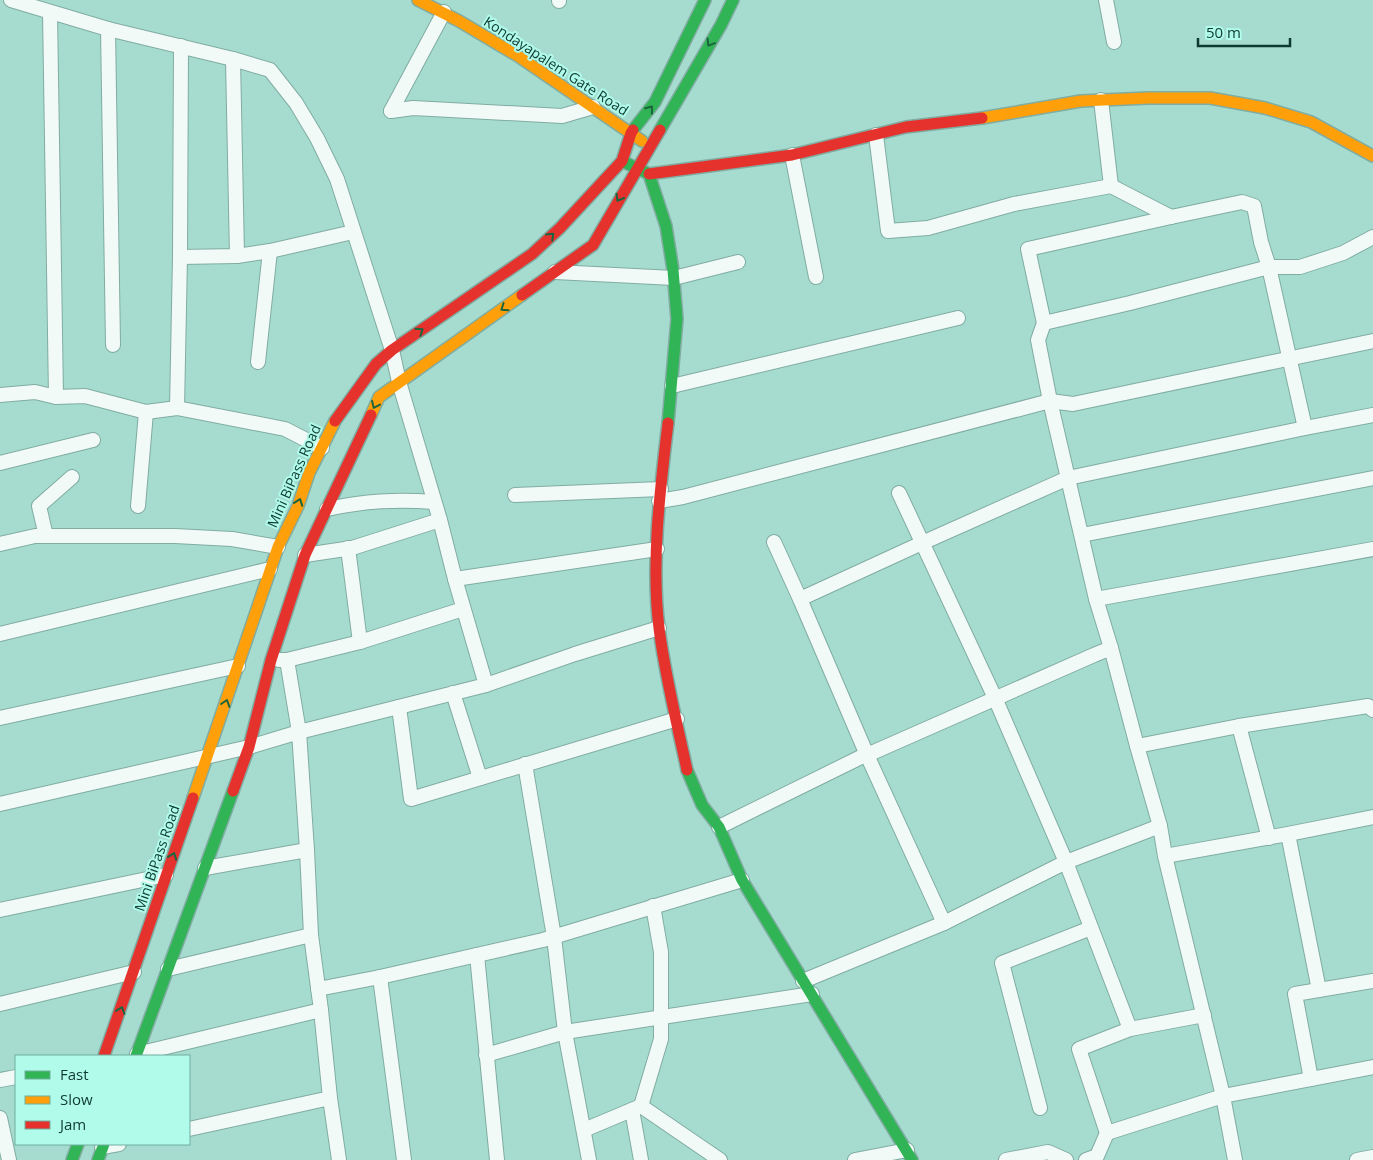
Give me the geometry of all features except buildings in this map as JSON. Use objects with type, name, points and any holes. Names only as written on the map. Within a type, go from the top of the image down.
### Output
[{"type":"street","points":[[11,0],[108,29],[233,59],[270,70],[296,103],[317,138],[336,179],[392,350],[399,382],[486,685]]},
{"type":"street","name":"Kondayapalem Gate Road","points":[[418,0],[444,12],[504,47],[649,146]]},
{"type":"street","name":"Mini BiPass Road","points":[[104,1055],[208,757],[278,547],[298,506],[309,473],[338,416],[376,364],[392,350],[532,254],[560,228],[622,161],[631,133],[655,102],[705,0]]},
{"type":"street","points":[[136,1055],[249,747],[271,660],[305,556],[379,397],[593,245],[636,168],[721,25],[733,0]]},
{"type":"street","points":[[1106,0],[1114,42]]},
{"type":"street","points":[[50,12],[56,396]]},
{"type":"street","points":[[444,12],[391,111],[413,108],[562,116],[593,107]]},
{"type":"street","points":[[108,29],[113,345]]},
{"type":"street","points":[[177,408],[181,46]]},
{"type":"street","points":[[233,59],[237,256]]},
{"type":"street","points":[[622,161],[649,174],[792,154],[906,127],[994,117],[1081,101],[1148,98],[1210,98],[1265,108],[1311,122],[1373,156]]},
{"type":"street","points":[[1101,100],[1111,186]]},
{"type":"street","points":[[876,135],[888,231],[928,228],[1014,204],[1111,186],[1171,217]]},
{"type":"street","points":[[792,154],[816,277]]},
{"type":"street","points":[[649,174],[666,226],[674,278],[677,319],[660,495],[657,549],[656,588],[659,628],[666,672],[688,773],[702,805],[719,827],[742,880],[910,1155],[855,1160]]},
{"type":"street","points":[[1235,1160],[1224,1096],[1165,856],[1160,826],[1112,648],[1096,599],[1050,401],[1038,340],[1044,323],[1028,250],[1242,202],[1254,206],[1305,428]]},
{"type":"street","points":[[180,257],[237,256],[270,251],[353,232]]},
{"type":"street","points":[[1044,323],[1269,267],[1300,267],[1343,252],[1373,237]]},
{"type":"street","points":[[258,362],[270,251]]},
{"type":"street","points":[[555,272],[674,278],[738,262]]},
{"type":"street","points":[[672,386],[958,318]]},
{"type":"street","points":[[515,496],[692,494],[1050,401],[1072,404],[1373,341]]},
{"type":"street","points":[[0,395],[35,392],[56,396],[85,396],[146,412],[177,408],[285,429],[322,448]]},
{"type":"street","points":[[138,506],[146,412]]},
{"type":"street","points":[[800,599],[1068,478],[1373,415]]},
{"type":"street","points":[[0,462],[93,440]]},
{"type":"street","points":[[46,536],[39,506],[72,477]]},
{"type":"street","points":[[1082,536],[1373,478]]},
{"type":"street","points":[[899,493],[995,698],[1066,862],[1130,1029]]},
{"type":"street","points":[[327,508],[352,503],[401,500],[434,502]]},
{"type":"street","points":[[305,556],[348,548],[440,520]]},
{"type":"street","points":[[0,544],[35,536],[175,536],[222,538],[278,547]]},
{"type":"street","points":[[774,542],[867,755],[944,923]]},
{"type":"street","points":[[348,548],[360,642]]},
{"type":"street","points":[[455,578],[657,549]]},
{"type":"street","points":[[1096,599],[1373,549]]},
{"type":"street","points":[[0,634],[270,569]]},
{"type":"street","points":[[271,660],[287,660],[360,642],[463,609]]},
{"type":"street","points":[[0,804],[249,747],[299,732],[486,685],[575,654],[659,628]]},
{"type":"street","points":[[719,827],[861,757],[1112,648]]},
{"type":"street","points":[[287,660],[299,732],[311,935],[339,1160]]},
{"type":"street","points":[[0,718],[238,666]]},
{"type":"street","points":[[453,693],[480,778]]},
{"type":"street","points":[[1137,746],[1239,726],[1368,706],[1373,710]]},
{"type":"street","points":[[399,707],[411,799],[677,718]]},
{"type":"street","points":[[1239,726],[1268,838]]},
{"type":"street","points":[[525,764],[554,936],[565,1032],[589,1160]]},
{"type":"street","points":[[1165,856],[1373,817]]},
{"type":"street","points":[[803,981],[944,923],[1066,862],[1160,826]]},
{"type":"street","points":[[1288,834],[1318,990]]},
{"type":"street","points":[[205,868],[306,850]]},
{"type":"street","points":[[0,910],[166,875]]},
{"type":"street","points":[[318,989],[380,977],[554,936],[742,880]]},
{"type":"street","points":[[642,1160],[636,1108],[661,1039],[661,952],[653,906]]},
{"type":"street","points":[[1040,1108],[1002,962],[1091,928]]},
{"type":"street","points":[[168,969],[311,935]]},
{"type":"street","points":[[477,955],[497,1160]]},
{"type":"street","points":[[0,1004],[134,972]]},
{"type":"street","points":[[380,977],[404,1160]]},
{"type":"street","points":[[1311,1079],[1295,994],[1373,980]]},
{"type":"street","points":[[486,1055],[565,1032],[812,994]]},
{"type":"street","points":[[136,1055],[321,1010]]},
{"type":"street","points":[[1086,1160],[1097,1156],[1107,1133],[1079,1049],[1130,1029],[1204,1014]]},
{"type":"street","points":[[1107,1133],[1224,1096],[1373,1068]]},
{"type":"street","points":[[0,1080],[15,1077]]},
{"type":"street","points":[[190,1129],[330,1098]]},
{"type":"street","points":[[584,1130],[636,1108]]},
{"type":"street","points":[[636,1108],[720,1160]]},
{"type":"street","points":[[0,1118],[9,1160]]},
{"type":"street","points":[[72,1160],[78,1145]]},
{"type":"street","points":[[101,1150],[116,1145]]},
{"type":"street","points":[[1006,1160],[1048,1152],[1066,1160]]},
{"type":"street","points":[[1357,1160],[1373,1157]]},
{"type":"traffic: fast","points":[[633,130],[655,102],[705,0]]},
{"type":"traffic: fast","points":[[660,130],[721,25],[733,0]]},
{"type":"traffic: fast","points":[[624,162],[649,174],[666,226],[673,270],[677,319],[668,423]]},
{"type":"traffic: fast","points":[[687,770],[702,805],[719,827],[742,880],[912,1160]]},
{"type":"traffic: fast","points":[[136,1055],[233,791]]},
{"type":"traffic: fast","points":[[72,1160],[78,1145]]},
{"type":"traffic: fast","points":[[98,1160],[104,1145]]},
{"type":"traffic: slow","points":[[418,0],[459,21],[518,56],[642,141]]},
{"type":"traffic: slow","points":[[982,118],[1081,101],[1210,98],[1265,108],[1311,122],[1373,156]]},
{"type":"traffic: slow","points":[[371,415],[379,397],[522,295]]},
{"type":"traffic: slow","points":[[193,798],[278,547],[298,506],[309,473],[335,421]]},
{"type":"traffic: jam","points":[[649,174],[792,155],[906,127],[982,118]]},
{"type":"traffic: jam","points":[[335,421],[376,364],[392,350],[532,254],[560,228],[622,161],[633,130]]},
{"type":"traffic: jam","points":[[522,295],[593,245],[660,130]]},
{"type":"traffic: jam","points":[[233,791],[249,747],[271,660],[305,555],[371,415]]},
{"type":"traffic: jam","points":[[668,423],[656,552],[657,603],[664,664],[687,770]]},
{"type":"traffic: jam","points":[[104,1055],[193,798]]}]
